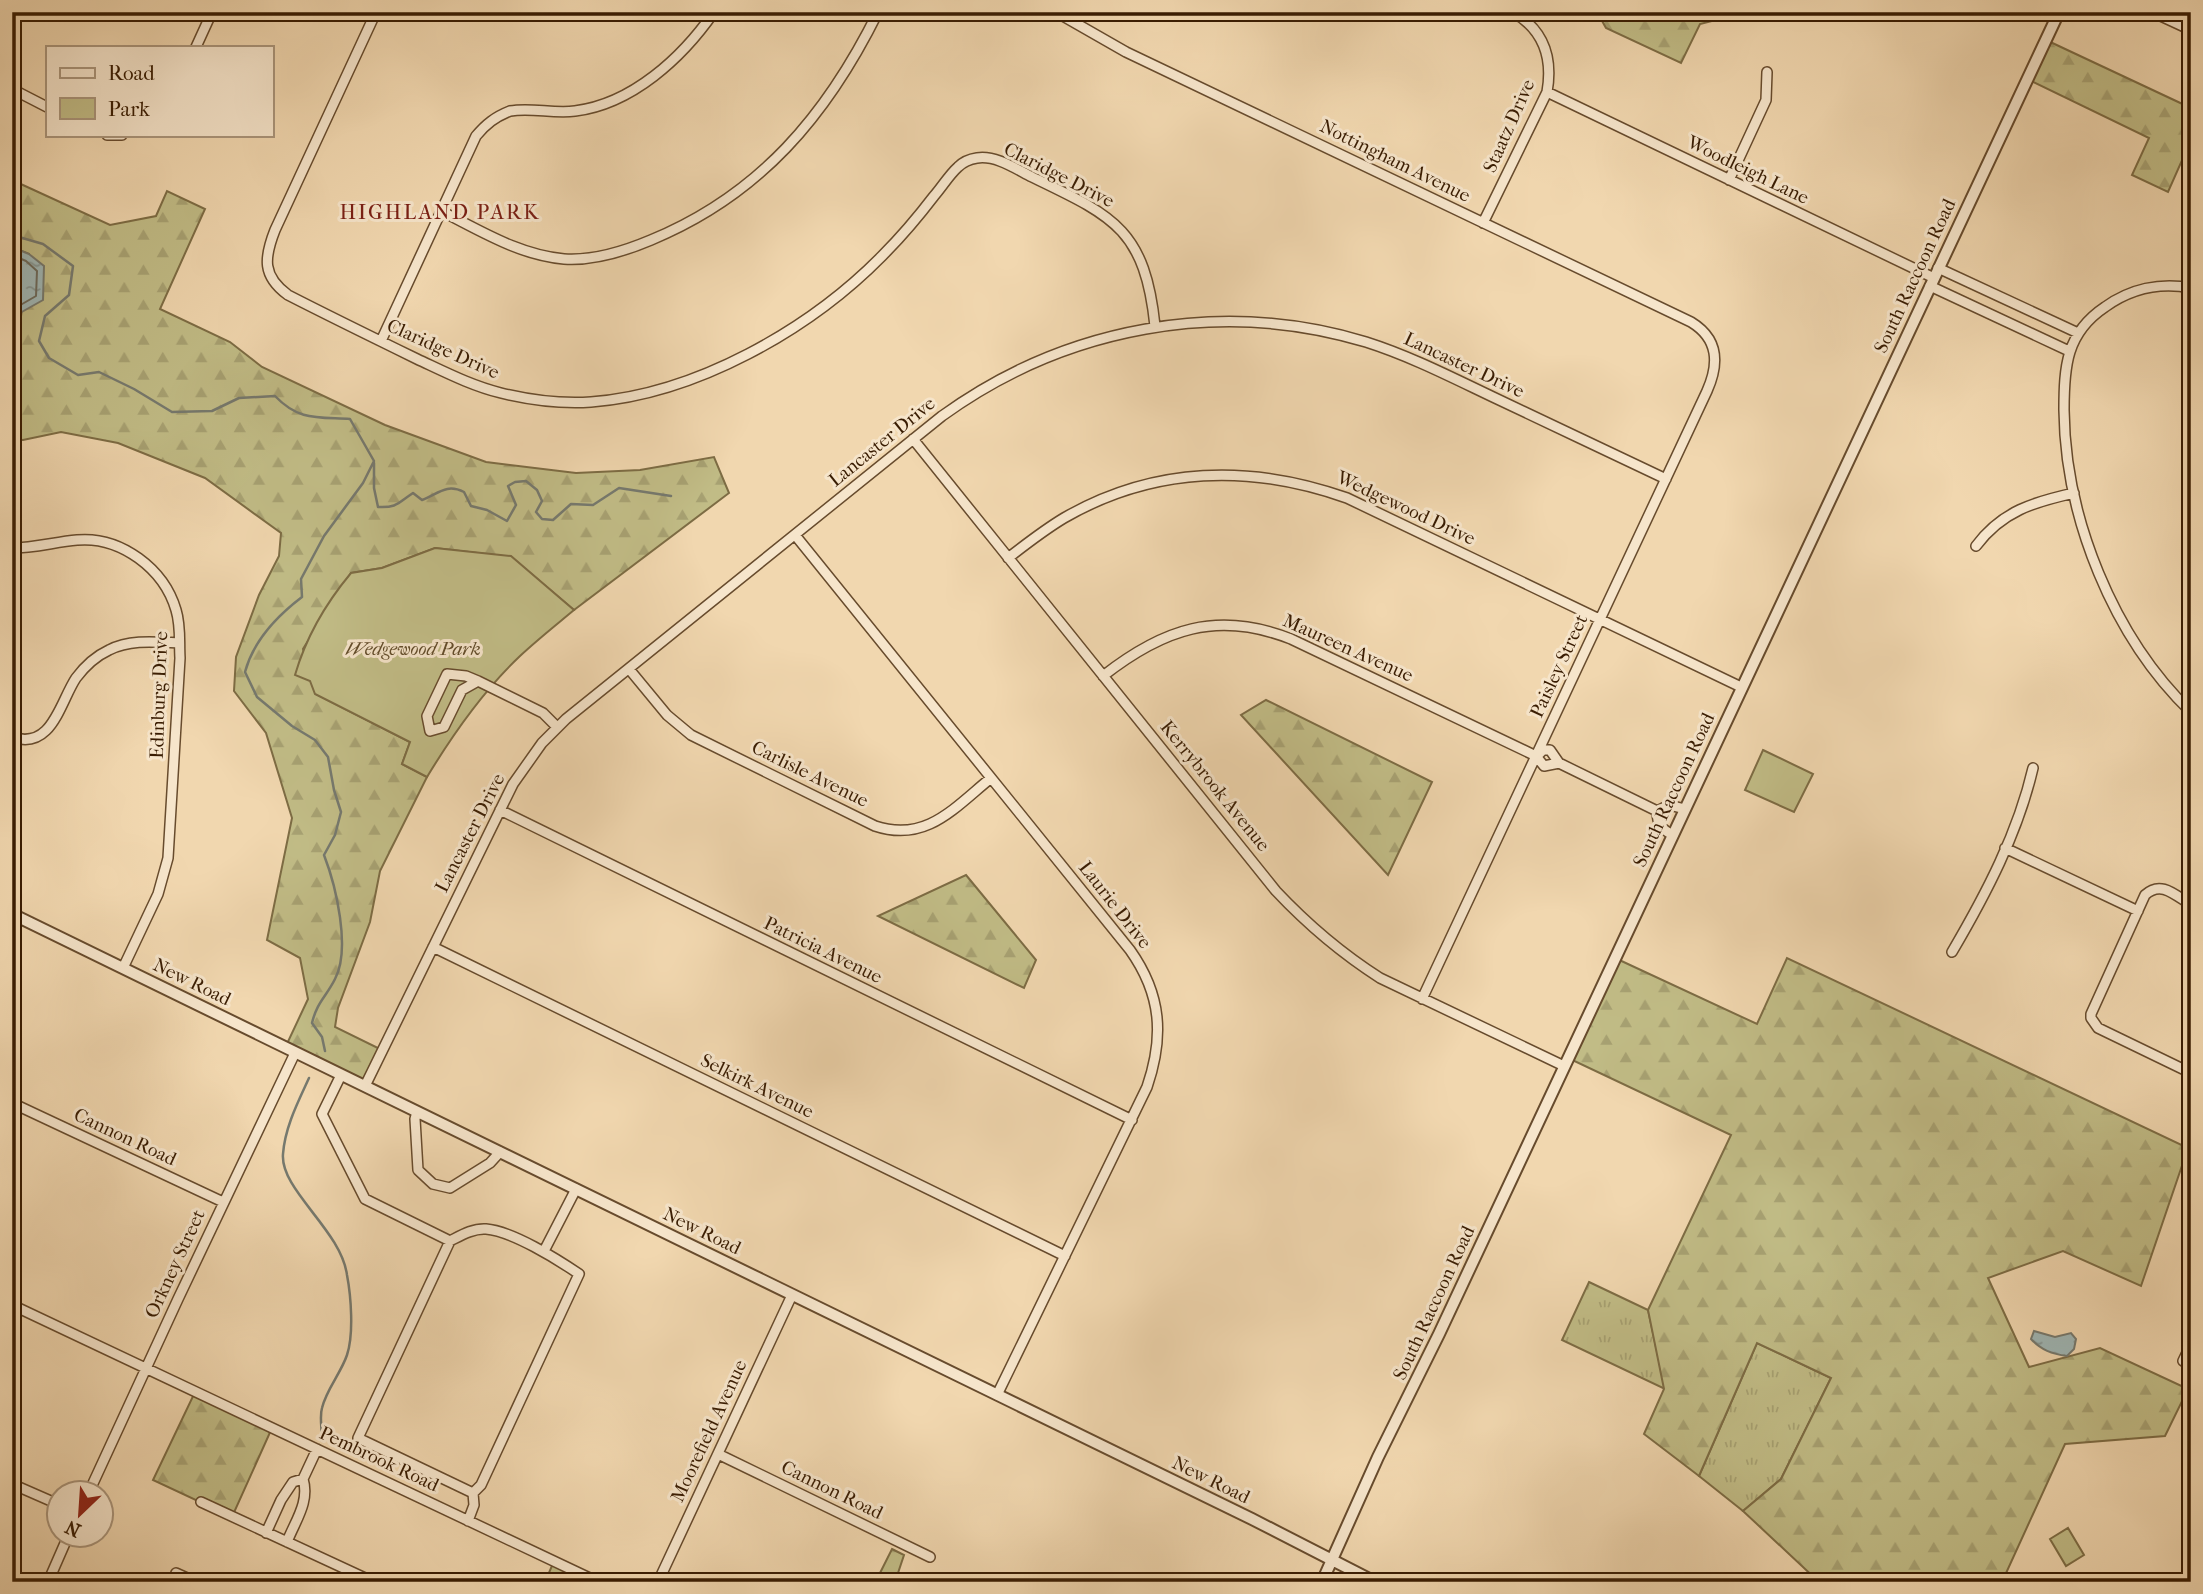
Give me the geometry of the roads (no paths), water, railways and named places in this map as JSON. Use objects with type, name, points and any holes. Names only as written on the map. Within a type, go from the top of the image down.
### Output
[{"type":"street","points":[[196,46],[212,12]]},
{"type":"street","name":"Claridge Drive","points":[[376,12],[275,230],[267,252],[267,263],[274,283],[288,296],[478,386],[528,399],[591,402],[628,396],[704,373],[750,352],[821,309],[895,243],[960,166],[978,158],[997,160],[1055,188],[1093,207],[1116,225],[1131,243],[1144,268],[1155,326]]},
{"type":"street","points":[[381,341],[476,136],[490,121],[517,110],[578,111],[622,96],[675,58],[714,12]]},
{"type":"street","points":[[441,211],[525,251],[566,259],[590,258],[619,251],[668,233],[733,195],[763,172],[797,139],[841,80],[878,12]]},
{"type":"street","name":"Nottingham Avenue","points":[[1056,12],[1126,52],[1691,322],[1702,329],[1713,346]]},
{"type":"street","name":"Staatz Drive","points":[[1483,223],[1547,92],[1550,76],[1544,44],[1528,22],[1513,12]]},
{"type":"street","name":"South Raccoon Road","points":[[1322,1582],[2059,12]]},
{"type":"street","points":[[2152,12],[2191,30]]},
{"type":"street","points":[[1729,180],[1766,100],[1767,72]]},
{"type":"street","points":[[12,89],[46,106]]},
{"type":"street","name":"Woodleigh Lane","points":[[1547,92],[1934,277]]},
{"type":"street","points":[[1934,277],[2078,333]]},
{"type":"street","points":[[1934,277],[2069,351]]},
{"type":"street","points":[[2191,288],[2153,287],[2127,294],[2102,309],[2078,333],[2069,351],[2065,381],[2065,419],[2074,493],[2089,547],[2119,614],[2150,663],[2191,712]]},
{"type":"street","name":"Lancaster Drive","points":[[365,1086],[500,810],[526,763],[557,727],[960,402],[1014,371],[1076,345],[1155,326],[1205,321],[1264,322],[1313,329],[1367,342],[1423,364],[1666,479]]},
{"type":"street","name":"Paisley Street","points":[[1422,999],[1713,377],[1716,358],[1713,346]]},
{"type":"street","name":"Kerrybrook Avenue","points":[[913,439],[1297,914],[1352,960],[1380,978],[1564,1066]]},
{"type":"street","name":"Wedgewood Drive","points":[[1008,558],[1065,518],[1099,500],[1157,481],[1193,476],[1256,476],[1297,482],[1347,498],[1741,687]]},
{"type":"street","points":[[1976,546],[1994,525],[2015,510],[2035,502],[2074,493]]},
{"type":"street","name":"Laurie Drive","points":[[795,535],[1130,950],[1146,978],[1156,1006],[1158,1042],[1147,1087],[997,1395]]},
{"type":"street","name":"Edinburg Drive","points":[[12,548],[85,540],[114,546],[138,558],[159,577],[173,600],[180,626],[168,859],[158,894],[124,968]]},
{"type":"street","name":"Maureen Avenue","points":[[1103,676],[1129,656],[1174,633],[1216,626],[1255,628],[1292,639],[1536,756]]},
{"type":"street","points":[[12,737],[31,739],[46,733],[76,678],[94,659],[109,650],[134,643],[179,643]]},
{"type":"street","name":"Carlisle Avenue","points":[[629,669],[667,715],[691,735],[887,830],[914,830],[933,824],[991,778]]},
{"type":"street","points":[[478,681],[462,690],[444,727],[430,731],[428,716],[447,674],[466,676],[478,681],[543,713],[557,727]]},
{"type":"street","points":[[1559,763],[1544,766],[1536,756],[1546,748],[1559,763],[1657,811],[1669,806],[1685,809]]},
{"type":"street","points":[[1952,952],[1974,914],[2024,807],[2033,768]]},
{"type":"street","name":"Patricia Avenue","points":[[500,810],[1132,1120]]},
{"type":"street","points":[[1657,811],[1661,829],[1673,835]]},
{"type":"street","points":[[2005,848],[2138,911]]},
{"type":"street","points":[[2191,905],[2159,887],[2145,895],[2092,1009],[2091,1017],[2098,1028],[2191,1073]]},
{"type":"street","name":"New Road","points":[[12,914],[1375,1582]]},
{"type":"street","name":"Selkirk Avenue","points":[[433,947],[1065,1256]]},
{"type":"street","name":"Orkney Street","points":[[96,1478],[295,1053]]},
{"type":"street","points":[[341,1075],[322,1114],[365,1199],[450,1241]]},
{"type":"street","name":"Cannon Road","points":[[12,1103],[223,1202]]},
{"type":"street","points":[[417,1112],[415,1119],[418,1170],[433,1184],[450,1188],[490,1163],[500,1152]]},
{"type":"street","points":[[544,1251],[576,1189]]},
{"type":"street","points":[[468,1521],[474,1505],[473,1493],[481,1485],[579,1274],[544,1251],[486,1229],[467,1233],[450,1241],[358,1438],[473,1493]]},
{"type":"street","name":"Moorefield Avenue","points":[[658,1582],[792,1295]]},
{"type":"street","name":"Pembrook Road","points":[[12,1306],[598,1582]]},
{"type":"street","points":[[2183,1361],[2191,1344]]},
{"type":"street","points":[[286,1542],[305,1501],[303,1479],[317,1449]]},
{"type":"street","name":"Cannon Road","points":[[718,1454],[930,1557]]},
{"type":"street","points":[[266,1532],[293,1482],[303,1479]]},
{"type":"street","points":[[12,1484],[46,1499]]},
{"type":"street","points":[[201,1502],[365,1578],[364,1582]]},
{"type":"street","points":[[48,1582],[63,1548]]},
{"type":"street","points":[[176,1573],[196,1582]]},
{"type":"water","points":[[12,247],[29,254],[44,266],[43,300],[20,313],[20,325],[12,320]]},
{"type":"water","points":[[2034,1331],[2055,1337],[2071,1333],[2076,1339],[2074,1349],[2067,1356],[2047,1351],[2031,1339]]},
{"type":"waterway","points":[[12,235],[43,244],[73,266],[69,295],[45,316],[39,341],[49,358],[78,375],[99,372],[172,412],[212,411],[239,398],[275,396],[301,414],[350,419],[374,461],[363,483],[324,536],[301,579],[302,597],[267,630],[254,650],[245,672],[257,697],[292,726],[315,740],[328,757],[341,812],[335,835],[324,855],[340,917],[340,966],[312,1023],[322,1037],[325,1051]]},
{"type":"waterway","points":[[374,463],[374,488],[378,507],[393,506],[413,493],[422,500],[442,490],[452,489],[464,492],[471,506],[487,510],[507,521],[516,505],[508,486],[526,481],[537,490],[542,501],[536,512],[542,519],[553,520],[571,504],[593,505],[619,488],[671,496]]},
{"type":"waterway","points":[[309,1078],[286,1134],[283,1154],[285,1168],[291,1182],[334,1242],[342,1258],[347,1275],[351,1315],[351,1337],[347,1355],[322,1408],[321,1440]]},
{"type":"district","name":"HIGHLAND PARK","points":[[440,212]]},
{"type":"park label","name":"Wedgewood Park","points":[[413,649]]}]
